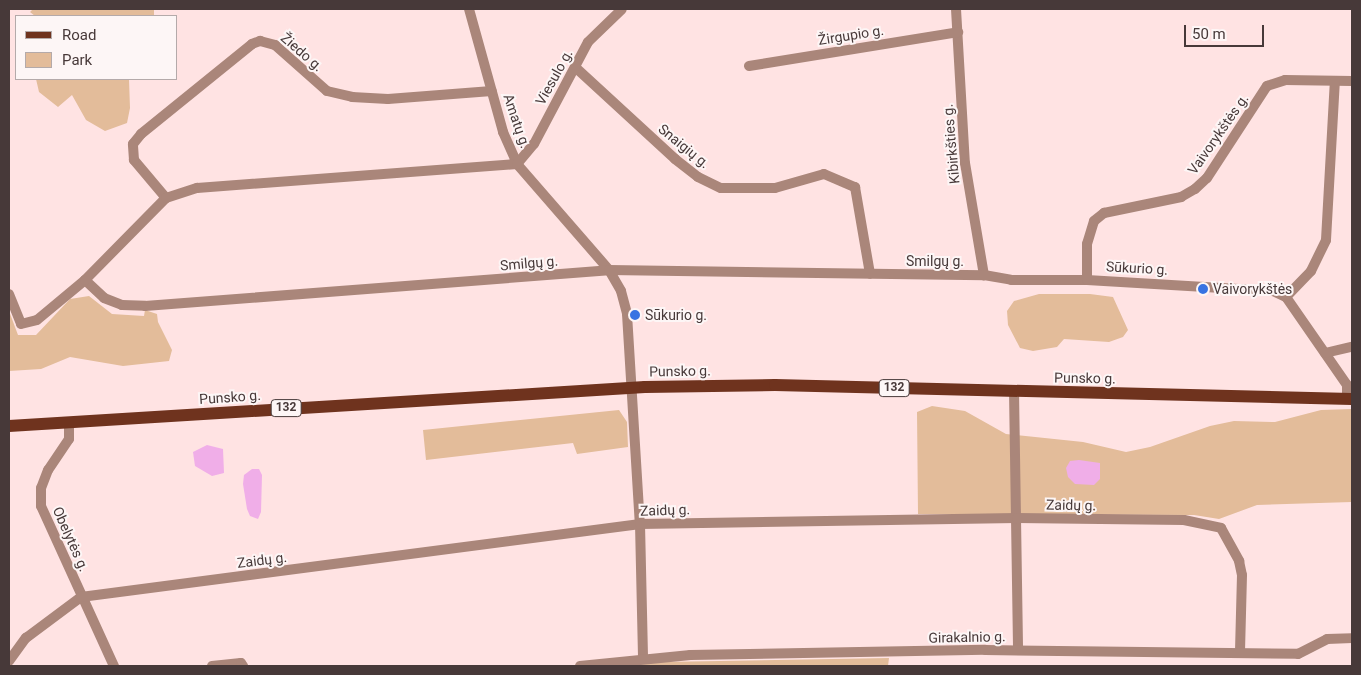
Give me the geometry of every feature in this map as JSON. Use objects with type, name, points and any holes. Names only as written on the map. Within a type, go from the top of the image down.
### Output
[{"type":"main road","name":"Punsko g.","points":[[9,426],[631,387],[775,385],[1349,399]]},
{"type":"street","name":"Amatų g.","points":[[468,9],[504,132],[517,164],[609,270],[621,291],[627,314],[640,524],[644,658]]},
{"type":"street","name":"Viesulo g.","points":[[517,164],[534,144],[588,42],[622,9]]},
{"type":"street","name":"Kibirkšties g.","points":[[956,9],[965,163],[984,275]]},
{"type":"street","name":"Žirgupio g.","points":[[749,66],[958,32]]},
{"type":"street","name":"Žiedo g.","points":[[166,198],[134,160],[133,144],[230,62],[260,41],[275,45],[327,91],[352,97],[388,99],[492,91]]},
{"type":"street","name":"Snaigių g.","points":[[574,67],[675,159],[698,177],[721,188],[774,188],[824,174],[855,187],[870,274]]},
{"type":"street","name":"Vaivorykštės g.","points":[[1087,280],[1087,244],[1094,221],[1104,213],[1181,197],[1196,189],[1207,178],[1268,86],[1285,80],[1352,81]]},
{"type":"street","points":[[1334,81],[1326,240],[1311,271],[1286,298],[1347,385],[1349,399]]},
{"type":"street","points":[[9,294],[21,324],[29,324],[85,280],[166,198],[197,188],[517,164]]},
{"type":"street","name":"Smilgų g.","points":[[85,280],[104,298],[122,305],[145,306],[609,270],[984,275]]},
{"type":"street","name":"Sūkurio g.","points":[[984,275],[1011,280],[1087,280],[1264,290],[1286,298]]},
{"type":"street","points":[[1325,353],[1352,347]]},
{"type":"street","points":[[1014,391],[1018,649]]},
{"type":"street","name":"Obelytės g.","points":[[69,422],[68,439],[48,470],[41,488],[41,506],[114,666]]},
{"type":"street","name":"Zaidų g.","points":[[9,661],[26,638],[82,597],[640,524],[1016,518],[1184,520],[1221,528],[1239,561],[1242,575],[1240,653]]},
{"type":"street","name":"Girakalnio g.","points":[[580,666],[644,658],[690,655],[1018,649],[1298,654],[1327,639],[1352,638]]},
{"type":"street","points":[[690,655],[693,666]]},
{"type":"street","points":[[212,666],[241,663],[243,666]]},
{"type":"green space","points":[[33,9],[154,9],[154,15],[34,15],[30,12]]},
{"type":"green space","points":[[36,80],[129,80],[130,108],[127,123],[105,131],[86,120],[72,95],[58,107],[39,92]]},
{"type":"green space","points":[[1039,294],[1090,294],[1113,297],[1128,330],[1123,337],[1109,342],[1064,339],[1057,347],[1033,351],[1020,348],[1008,325],[1007,311],[1014,301]]},
{"type":"green space","points":[[89,296],[112,314],[144,316],[145,310],[157,314],[158,322],[172,350],[169,361],[123,366],[70,357],[41,369],[9,371],[9,311],[18,335],[36,335],[70,299]]},
{"type":"green space","points":[[932,406],[965,411],[1006,434],[1083,442],[1126,452],[1150,447],[1210,426],[1234,421],[1275,422],[1321,410],[1352,409],[1352,502],[1257,505],[1219,519],[1194,515],[918,514],[917,412]]},
{"type":"green space","points":[[619,410],[627,422],[628,447],[577,454],[573,443],[426,460],[423,430]]},
{"type":"green space","points":[[889,658],[888,666],[621,666],[661,662]]},
{"type":"shaded area","points":[[207,445],[223,449],[224,473],[212,476],[195,466],[193,452]]},
{"type":"shaded area","points":[[1079,460],[1100,463],[1100,479],[1094,485],[1075,484],[1068,477],[1066,468],[1070,461]]},
{"type":"shaded area","points":[[252,469],[259,469],[262,475],[261,512],[258,519],[250,516],[247,509],[243,484],[244,475]]},
{"type":"place","name":"Vaivorykštės","points":[[1203,289]]},
{"type":"place","name":"Sūkurio g.","points":[[635,315]]}]
